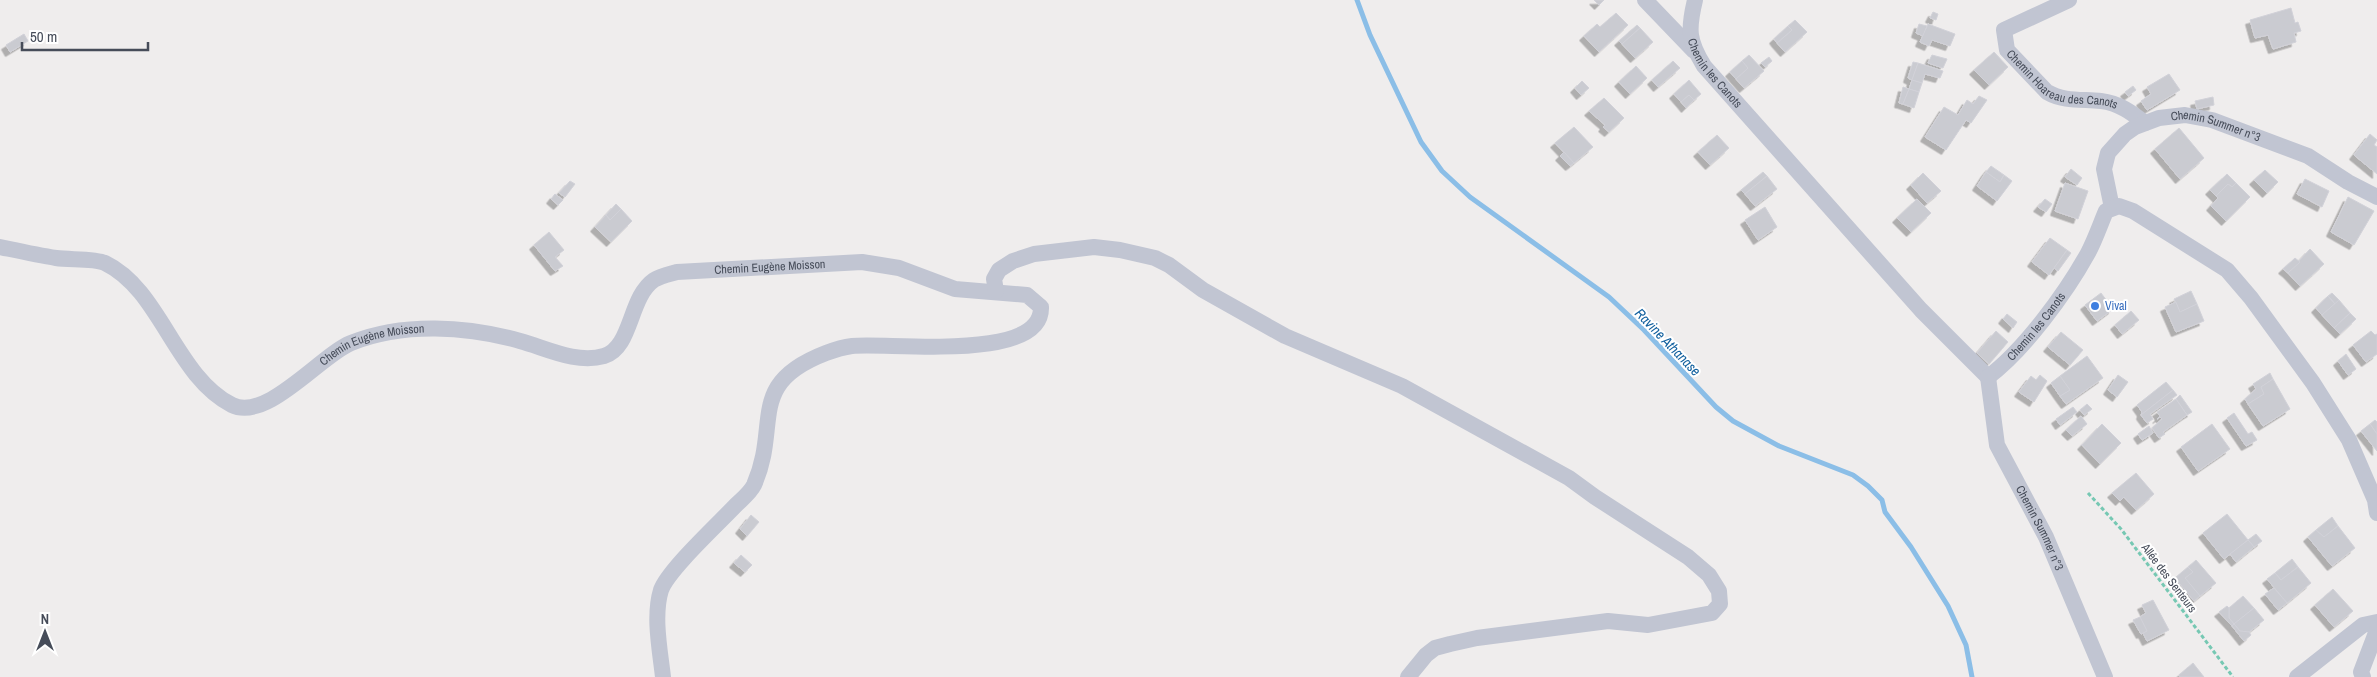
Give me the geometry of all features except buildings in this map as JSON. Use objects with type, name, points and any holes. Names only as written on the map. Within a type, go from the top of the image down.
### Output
[{"type":"street","points":[[1645,0],[1695,52]]},
{"type":"street","name":"Chemin les Canots","points":[[1695,0],[1689,36],[1695,52],[1704,66],[1921,310],[1988,377],[2006,364],[2042,320],[2088,253],[2106,211],[2112,208]]},
{"type":"street","name":"Chemin Hoareau des Canots","points":[[2069,0],[2004,30],[2007,50],[2055,97],[2103,101],[2126,108],[2145,123]]},
{"type":"street","name":"Chemin Summer n°3","points":[[2112,208],[2104,169],[2108,153],[2125,134],[2145,123],[2159,118],[2185,115],[2212,120],[2308,156],[2348,182],[2377,197]]},
{"type":"street","points":[[2112,208],[2118,206],[2133,211],[2227,270],[2280,335],[2349,440],[2375,500],[2377,513]]},
{"type":"street","name":"Chemin Eugène Moisson","points":[[0,247],[57,258],[104,262],[124,276],[146,299],[189,366],[216,393],[234,406],[249,407],[267,402],[343,346],[371,335],[409,329],[459,330],[518,340],[575,358],[605,356],[620,345],[639,296],[654,280],[677,272],[862,262],[899,268],[955,288],[1027,295],[1041,308],[1042,315],[1036,326],[1018,338],[972,346],[851,346],[827,352],[798,366],[779,383],[769,404],[766,444],[753,487],[682,561],[661,589],[658,617],[663,677]]},
{"type":"street","points":[[996,291],[994,279],[999,270],[1013,261],[1034,254],[1094,247],[1120,250],[1155,258],[1170,265],[1203,290],[1285,336],[1402,386],[1569,478],[1688,557],[1709,575],[1719,592],[1720,604],[1712,613],[1695,617],[1648,625],[1608,621],[1477,638],[1435,648],[1426,655],[1408,677]]},
{"type":"street","name":"Chemin Summer n°3","points":[[1988,377],[1997,445],[2046,537],[2104,677]]},
{"type":"street","points":[[2297,677],[2363,625],[2377,622]]},
{"type":"street","points":[[2363,677],[2361,672],[2377,630]]},
{"type":"path","name":"Allée des Senteurs","points":[[2088,493],[2121,529],[2233,677]]},
{"type":"waterway","name":"Ravine Athanase","points":[[1357,0],[1370,35],[1421,142],[1442,171],[1470,197],[1609,297],[1644,330],[1716,407],[1733,421],[1779,446],[1853,475],[1882,500],[1885,512],[1911,547],[1948,606],[1966,645],[1972,677]]},
{"type":"place","name":"Vival","points":[[2095,306]]}]
